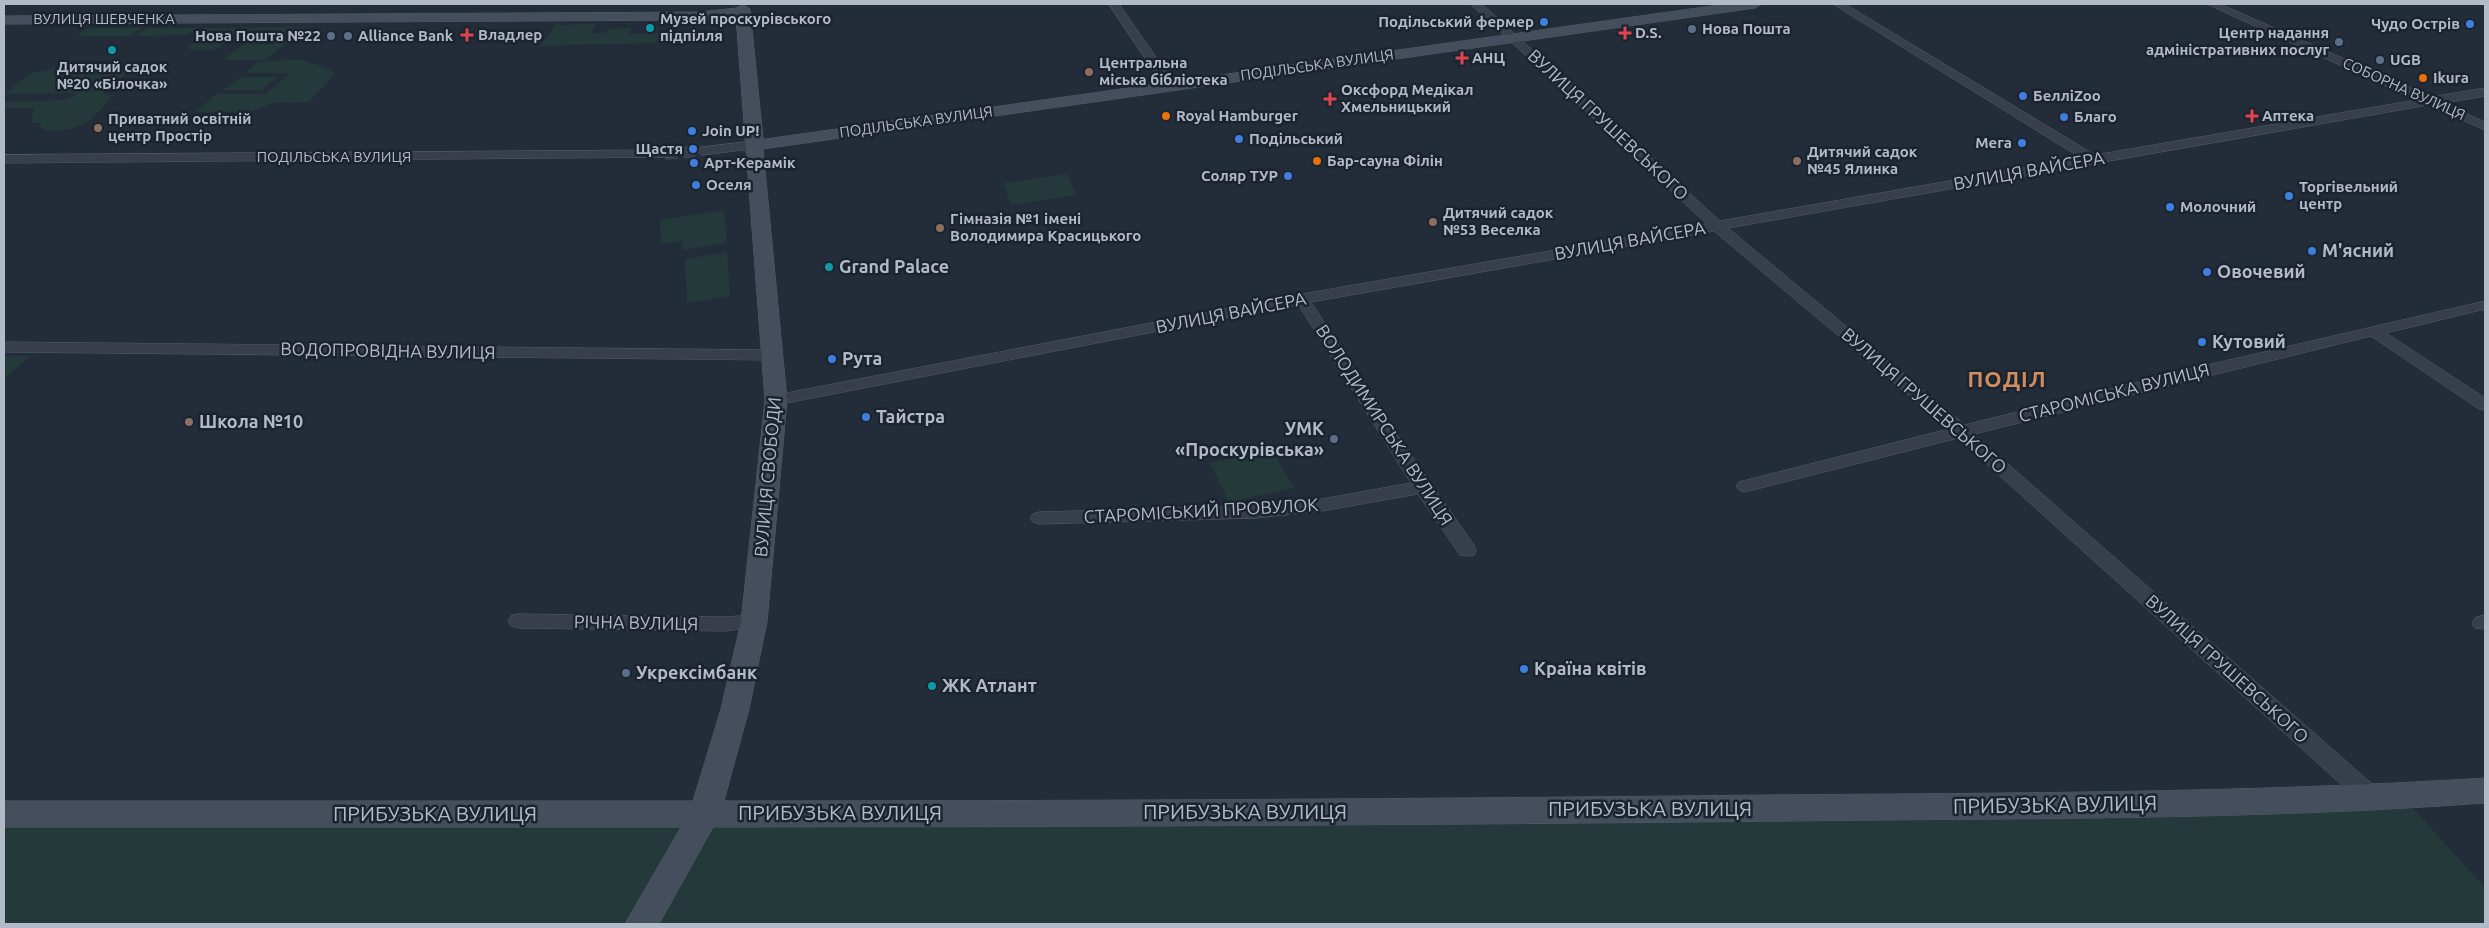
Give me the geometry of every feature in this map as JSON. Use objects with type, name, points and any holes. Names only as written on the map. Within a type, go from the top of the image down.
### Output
[{"type":"street","points":[[4,19],[31,4]]},
{"type":"street","points":[[727,4],[745,8]]},
{"type":"street","points":[[1114,4],[1170,86]]},
{"type":"street","name":"ВУЛИЦЯ ГРУШЕВСЬКОГО","points":[[1476,4],[1717,226],[1961,431],[2372,798]]},
{"type":"street","name":"ПОДІЛЬСЬКА ВУЛИЦЯ","points":[[702,151],[1755,4]]},
{"type":"street","points":[[1838,4],[2092,159]]},
{"type":"street","name":"СОБОРНА ВУЛИЦЯ","points":[[2212,4],[2485,126]]},
{"type":"street","name":"ВУЛИЦЯ ШЕВЧЕНКА","points":[[4,19],[691,16],[745,8]]},
{"type":"street","name":"ВУЛИЦЯ СВОБОДИ","points":[[642,924],[705,813],[735,710],[754,622],[776,400],[745,8]]},
{"type":"street","name":"ВУЛИЦЯ ВАЙСЕРА","points":[[776,400],[1302,299],[2092,159],[2485,92]]},
{"type":"street","name":"ПОДІЛЬСЬКА ВУЛИЦЯ","points":[[4,159],[664,154]]},
{"type":"street","name":"ВОЛОДИМИРСЬКА ВУЛИЦЯ","points":[[1302,299],[1342,365],[1467,550]]},
{"type":"street","name":"СТАРОМІСЬКА ВУЛИЦЯ","points":[[1745,486],[1961,431],[2485,305]]},
{"type":"street","points":[[2373,331],[2485,405]]},
{"type":"street","name":"ВОДОПРОВІДНА ВУЛИЦЯ","points":[[4,347],[773,355]]},
{"type":"street","name":"СТАРОМІСЬКИЙ ПРОВУЛОК","points":[[1039,518],[1256,512],[1322,505],[1422,486]]},
{"type":"street","name":"РІЧНА ВУЛИЦЯ","points":[[518,621],[724,624],[754,622]]},
{"type":"street","name":"ПРИБУЗЬКА ВУЛИЦЯ","points":[[4,814],[1634,810],[2159,804],[2372,798],[2485,791]]},
{"type":"green space","points":[[597,24],[591,33],[605,33],[608,29],[632,28],[629,34],[662,33],[655,43],[539,46],[556,25]]},
{"type":"green space","points":[[306,27],[265,60],[223,60],[252,38],[278,38],[280,35],[193,35],[204,28]]},
{"type":"green space","points":[[89,28],[142,28],[130,36],[76,36]]},
{"type":"green space","points":[[147,28],[197,28],[187,35],[136,36]]},
{"type":"green space","points":[[201,38],[232,38],[216,50],[188,50]]},
{"type":"green space","points":[[302,60],[330,69],[334,75],[309,102],[273,103],[249,112],[195,112],[217,94],[265,94],[291,73],[245,73],[259,61]]},
{"type":"green space","points":[[62,66],[137,66],[105,90],[103,94],[113,95],[91,119],[74,128],[54,131],[42,130],[40,123],[31,122],[34,108],[4,108],[4,102],[64,100],[76,95],[74,93],[4,94],[32,73]]},
{"type":"green space","points":[[241,77],[278,77],[261,90],[223,90]]},
{"type":"green space","points":[[1067,174],[1076,195],[1011,205],[1003,183]]},
{"type":"green space","points":[[724,210],[727,243],[683,250],[683,241],[661,244],[660,220]]},
{"type":"green space","points":[[727,252],[730,296],[687,303],[685,259]]},
{"type":"green space","points":[[4,356],[31,356],[4,379]]},
{"type":"green space","points":[[1272,449],[1294,488],[1229,502],[1210,463]]},
{"type":"green space","points":[[2412,807],[2485,888],[2485,924],[655,924],[712,824]]},
{"type":"green space","points":[[686,824],[626,924],[4,924],[4,825]]},
{"type":"tunnel","points":[[665,154],[702,151]]},
{"type":"place","name":"Подільський фермер","points":[[1544,22]]},
{"type":"place","name":"Чудо Острів","points":[[2470,24]]},
{"type":"place","name":"Музей проскурівського підпілля","points":[[650,28]]},
{"type":"place","name":"Нова Пошта","points":[[1692,29]]},
{"type":"place","name":"D.S.","points":[[1625,33]]},
{"type":"place","name":"Владлер","points":[[467,35]]},
{"type":"place","name":"Нова Пошта №22","points":[[331,36]]},
{"type":"place","name":"Alliance Bank","points":[[348,36]]},
{"type":"place","name":"Центр надання адміністративних послуг","points":[[2339,42]]},
{"type":"place","name":"Дитячий садок №20 «Білочка»","points":[[112,50]]},
{"type":"place","name":"АНЦ","points":[[1462,58]]},
{"type":"place","name":"UGB","points":[[2380,60]]},
{"type":"place","name":"Центральна міська бібліотека","points":[[1089,72]]},
{"type":"place","name":"Ikura","points":[[2423,78]]},
{"type":"place","name":"БелліZoo","points":[[2023,96]]},
{"type":"place","name":"Оксфорд Медікал Хмельницький","points":[[1330,99]]},
{"type":"place","name":"Royal Hamburger","points":[[1166,116]]},
{"type":"place","name":"Аптека","points":[[2252,116]]},
{"type":"place","name":"Благо","points":[[2064,117]]},
{"type":"place","name":"Приватний освітній центр Простір","points":[[98,128]]},
{"type":"place","name":"Join UP!","points":[[692,131]]},
{"type":"place","name":"Подільський","points":[[1239,139]]},
{"type":"place","name":"Мега","points":[[2022,143]]},
{"type":"place","name":"Щастя","points":[[693,149]]},
{"type":"place","name":"Бар-сауна Філін","points":[[1317,161]]},
{"type":"place","name":"Дитячий садок №45 Ялинка","points":[[1797,161]]},
{"type":"place","name":"Арт-Керамік","points":[[694,163]]},
{"type":"place","name":"Соляр ТУР","points":[[1288,176]]},
{"type":"place","name":"Оселя","points":[[696,185]]},
{"type":"place","name":"Торгівельний центр","points":[[2289,196]]},
{"type":"place","name":"Молочний","points":[[2170,207]]},
{"type":"place","name":"Дитячий садок №53 Веселка","points":[[1433,222]]},
{"type":"place","name":"Гімназія №1 імені Володимира Красицького","points":[[940,228]]},
{"type":"place","name":"М'ясний","points":[[2312,251]]},
{"type":"place","name":"Grand Palace","points":[[829,267]]},
{"type":"place","name":"Овочевий","points":[[2207,272]]},
{"type":"place","name":"Кутовий","points":[[2202,342]]},
{"type":"place","name":"Рута","points":[[832,359]]},
{"type":"place","name":"Тайстра","points":[[866,417]]},
{"type":"place","name":"Школа №10","points":[[189,422]]},
{"type":"place","name":"УМК «Проскурівська»","points":[[1334,439]]},
{"type":"place","name":"Країна квітів","points":[[1524,669]]},
{"type":"place","name":"Укрексімбанк","points":[[626,673]]},
{"type":"place","name":"ЖК Атлант","points":[[932,686]]},
{"type":"district","name":"ПОДІЛ","points":[[2007,379]]}]
